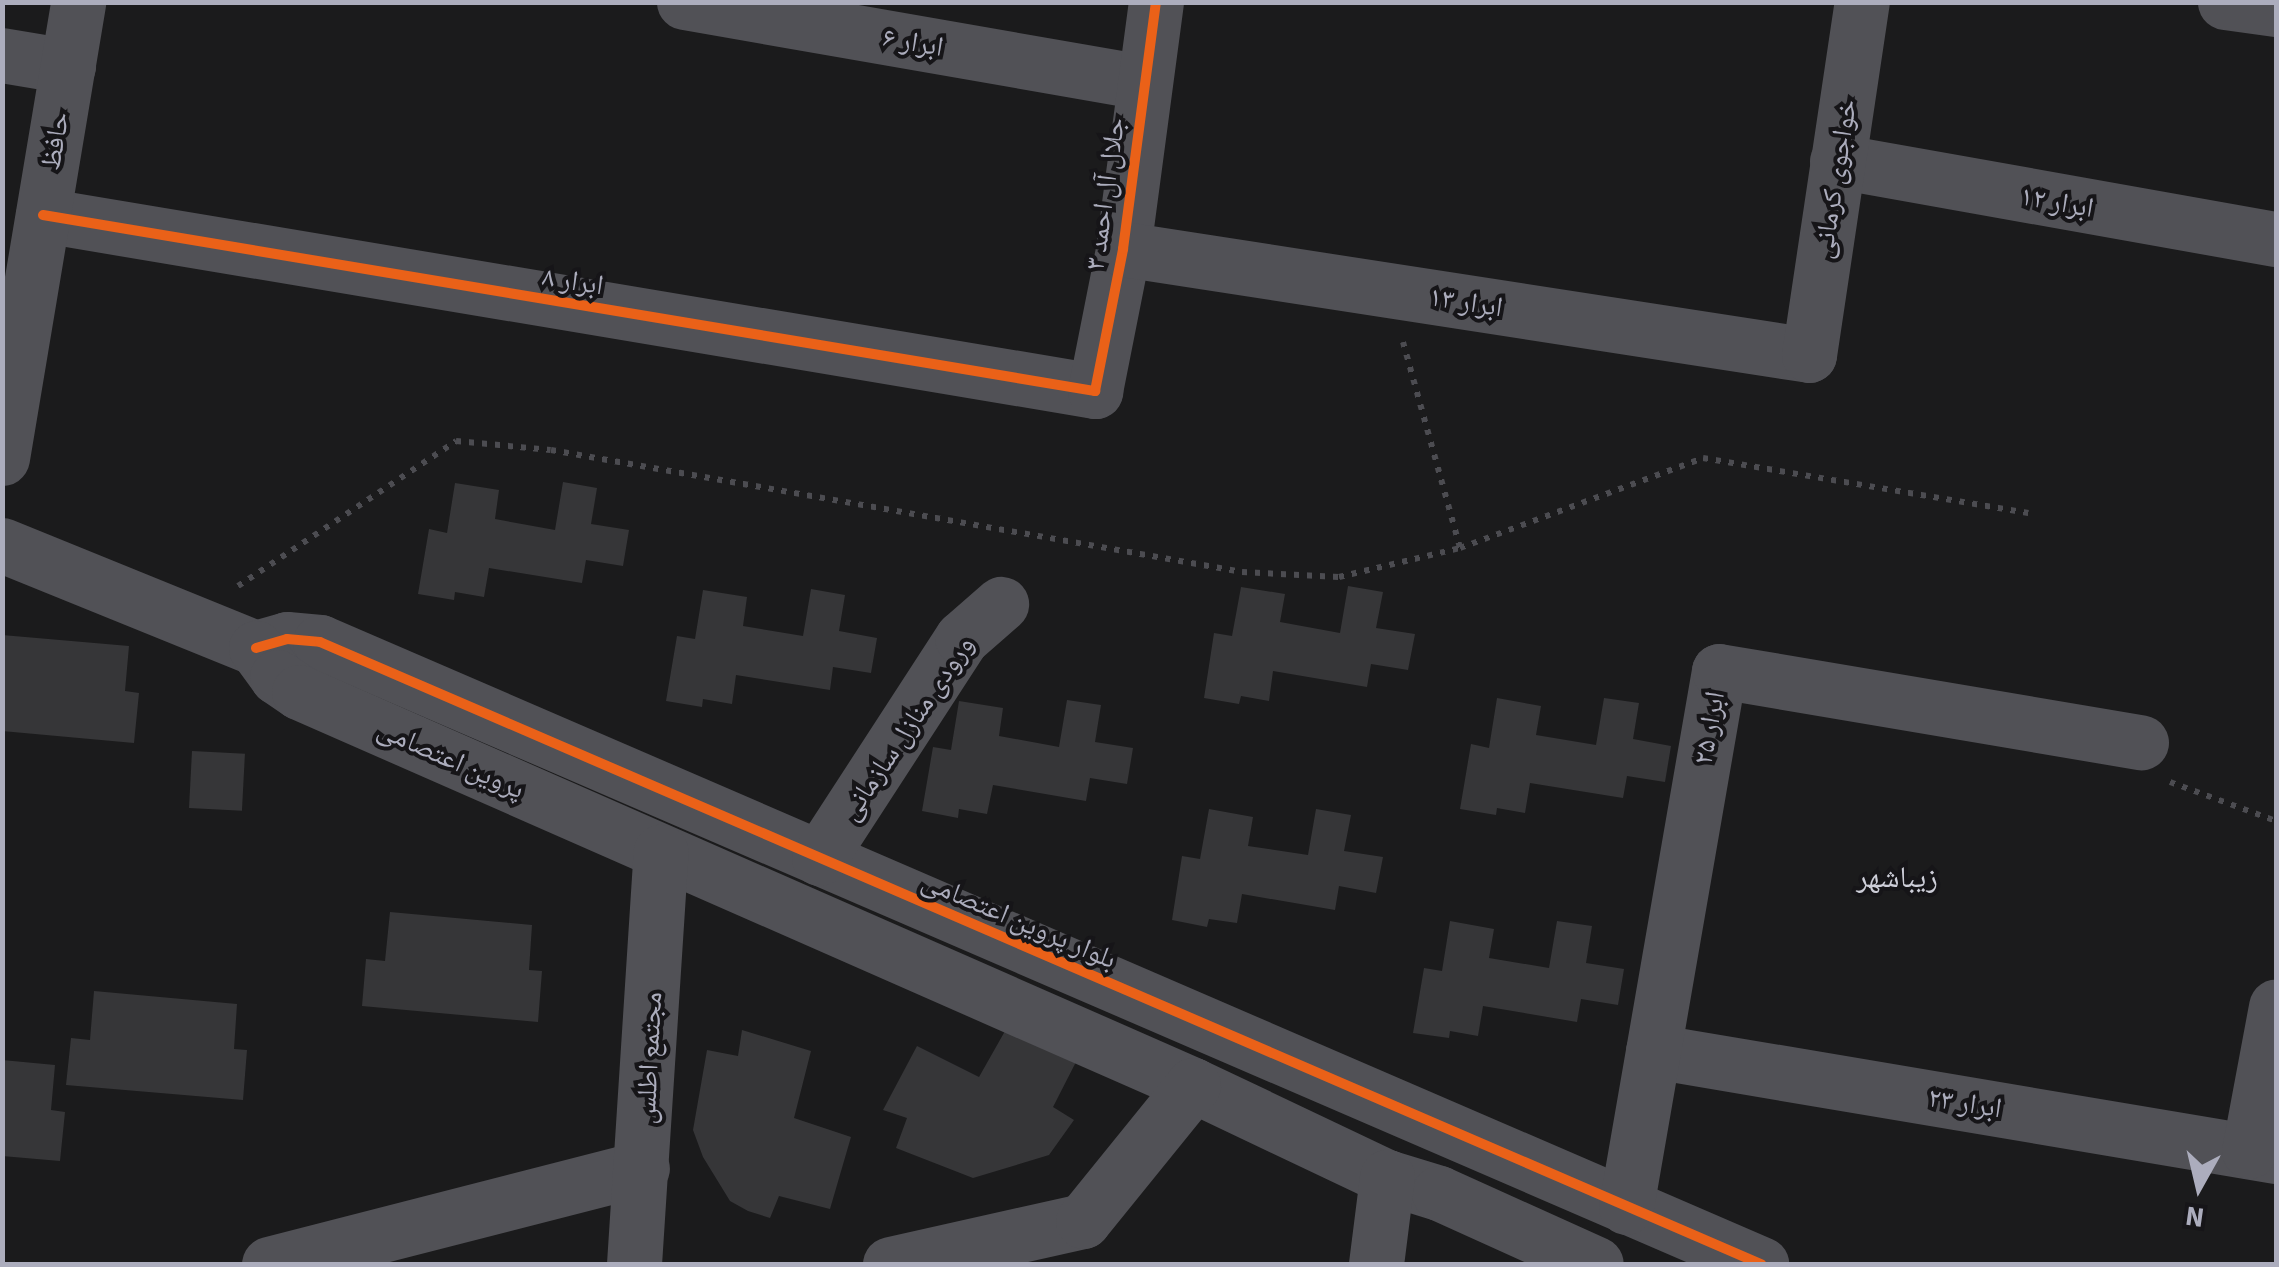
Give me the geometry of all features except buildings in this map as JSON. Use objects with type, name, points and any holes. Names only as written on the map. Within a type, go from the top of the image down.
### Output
[{"type":"street","name":"حافظ","points":[[2,458],[7,400],[78,2]]},
{"type":"street","name":"ابرار ۶","points":[[684,2],[1142,82]]},
{"type":"street","name":"جلال آل احمد ۳","points":[[1095,391],[1123,249],[1142,82],[1156,2]]},
{"type":"street","name":"خواجوی کرمانی","points":[[1809,355],[1862,2]]},
{"type":"street","points":[[2225,2],[2276,9]]},
{"type":"street","points":[[2,55],[68,66]]},
{"type":"street","name":"ابرار ۱۲","points":[[1837,161],[2276,239]]},
{"type":"street","name":"ابرار ۸","points":[[43,215],[1095,391]]},
{"type":"street","name":"ابرار ۱۳","points":[[1123,249],[1809,355]]},
{"type":"street","points":[[2,546],[256,648]]},
{"type":"street","name":"ورودی منازل سازمانی","points":[[820,858],[962,638],[1001,604]]},
{"type":"street","name":"بلوار پروین اعتصامی","points":[[256,648],[287,638],[320,642],[1761,1264]]},
{"type":"street","name":"پروین اعتصامی","points":[[256,648],[277,677],[299,692],[661,852]]},
{"type":"street","name":"ابرار ۲۵","points":[[1626,1207],[1719,670],[2141,742]]},
{"type":"street","points":[[661,852],[1193,1085],[1387,1177],[1440,1193],[1596,1264]]},
{"type":"street","name":"مجتمع اطلس","points":[[634,1264],[661,852]]},
{"type":"street","points":[[2263,1153],[2276,1007]]},
{"type":"street","name":"ابرار ۲۳","points":[[1653,1051],[2263,1153]]},
{"type":"street","points":[[890,1264],[1081,1243],[1193,1085]]},
{"type":"street","points":[[269,1264],[642,1168]]},
{"type":"street","points":[[1376,1264],[1387,1177]]},
{"type":"path","points":[[1388,290],[1460,548]]},
{"type":"path","points":[[187,620],[456,441],[551,450],[1242,572],[1339,577],[1460,548],[1703,458],[2028,513]]},
{"type":"path","points":[[2141,742],[2143,772],[2276,821]]},
{"type":"cycle path","points":[[43,215],[1095,391],[1123,249],[1156,2]]},
{"type":"cycle path","points":[[256,648],[287,639],[320,642],[1761,1264]]},
{"type":"district","name":"زیباشهر","points":[[1897,878]]}]
